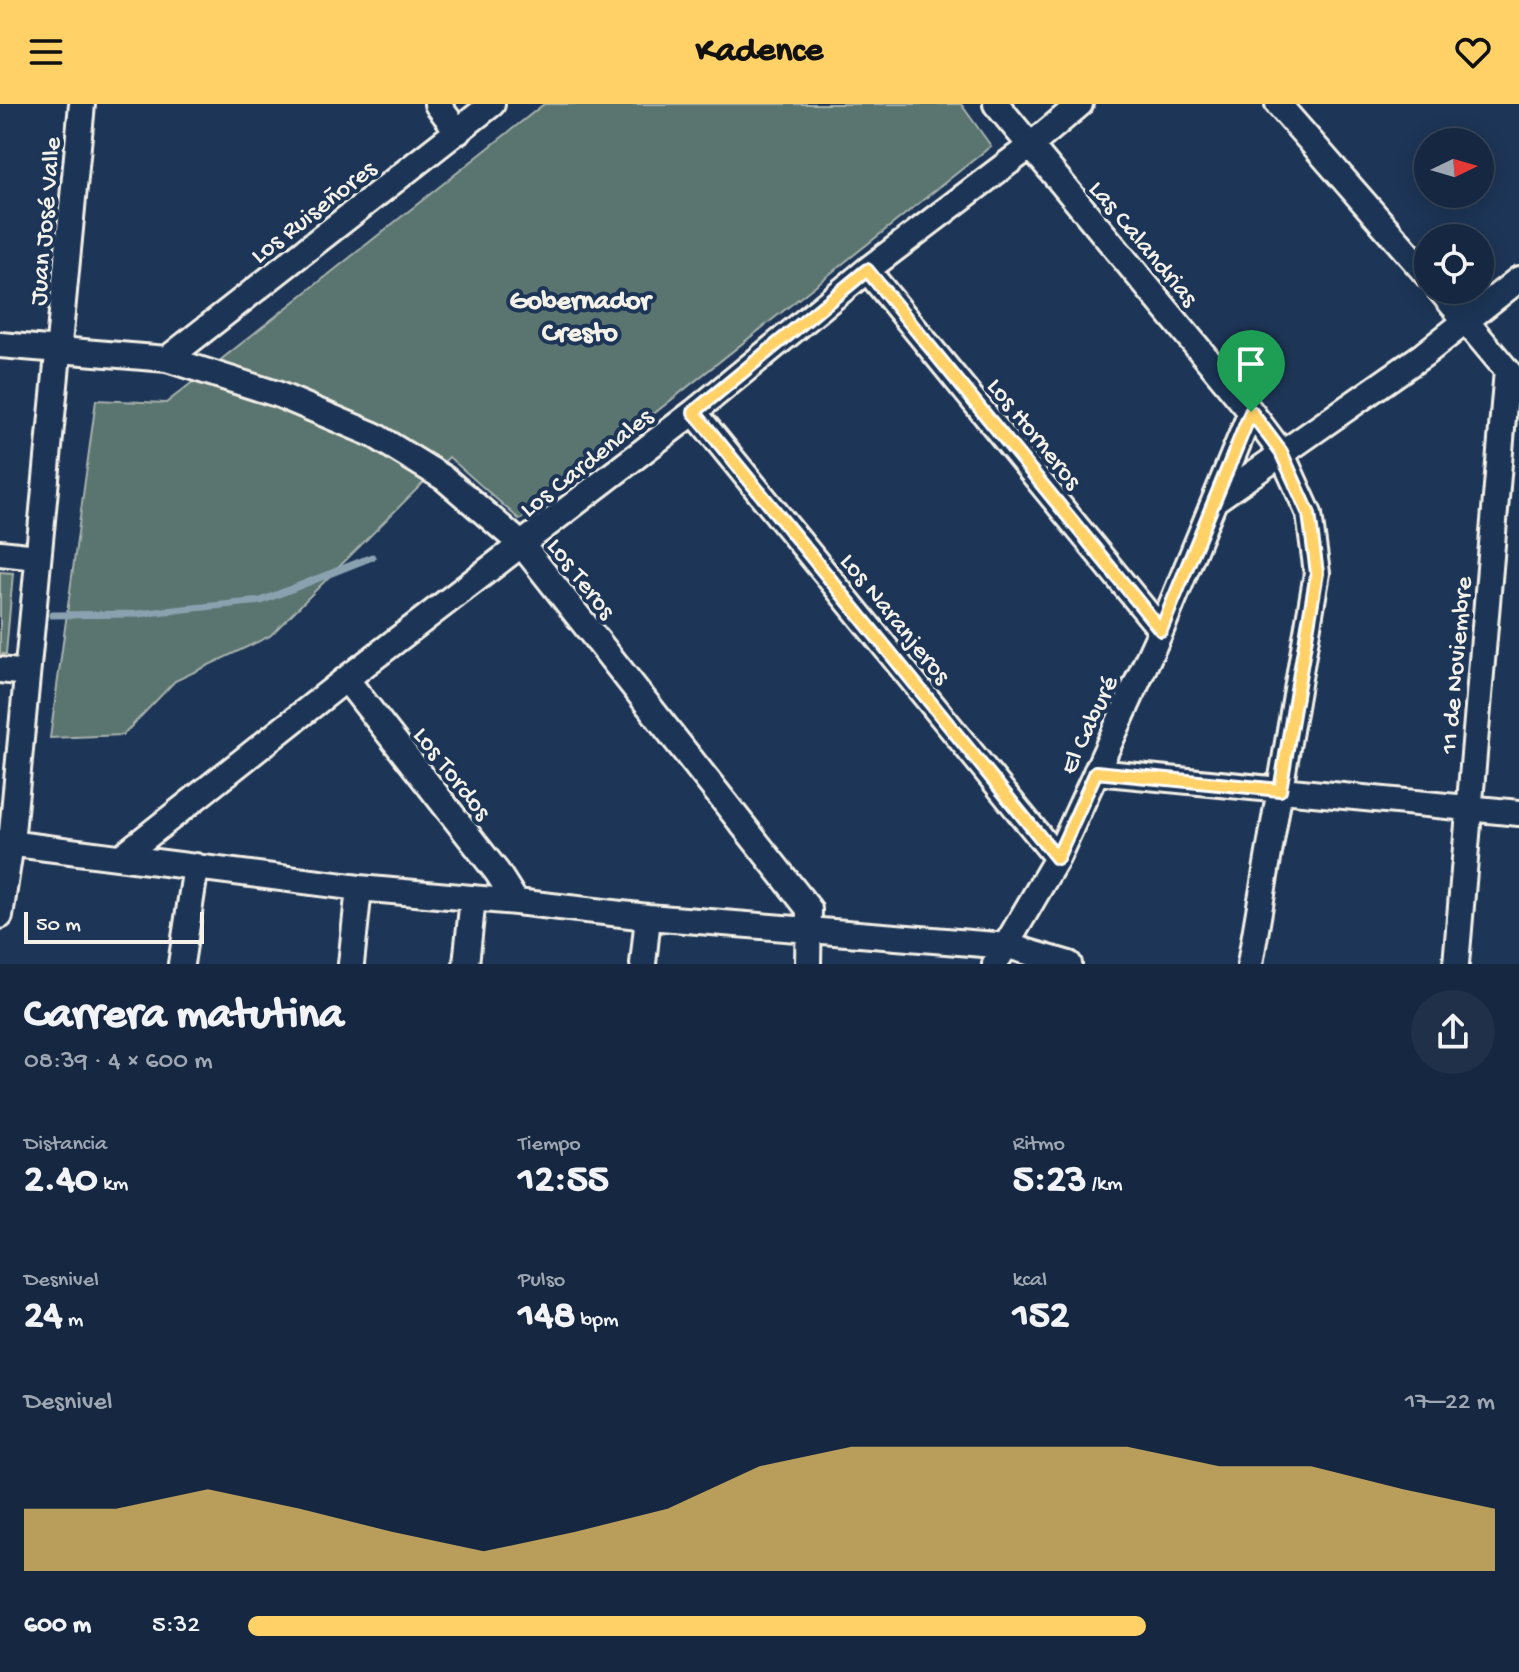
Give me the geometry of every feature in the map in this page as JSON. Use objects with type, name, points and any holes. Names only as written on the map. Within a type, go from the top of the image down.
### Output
[{"type":"street","name":"Juan José Valle","points":[[0,916],[27,673],[82,104]]},
{"type":"street","points":[[437,104],[458,132]]},
{"type":"street","name":"Los Ruiseñores","points":[[167,359],[492,104]]},
{"type":"street","name":"Las Calandrias","points":[[996,104],[1251,412],[1281,452],[1309,514],[1317,573],[1250,964]]},
{"type":"street","name":"Los Cardenales","points":[[121,857],[346,679],[694,412],[867,270],[1029,147],[1080,104]]},
{"type":"street","points":[[1278,104],[1414,260]]},
{"type":"street","name":"Los Horneros","points":[[867,270],[1161,630]]},
{"type":"street","points":[[1215,501],[1423,355],[1519,279]]},
{"type":"street","points":[[1452,304],[1513,378]]},
{"type":"street","name":"Los Teros","points":[[0,345],[167,359],[277,394],[374,435],[444,478],[522,545],[809,909],[810,930]]},
{"type":"street","name":"11 de Noviembre","points":[[1456,964],[1513,378]]},
{"type":"street","name":"Los Naranjeros","points":[[694,412],[1057,858]]},
{"type":"street","name":"El Caburé","points":[[1002,955],[1057,858],[1161,630],[1251,412]]},
{"type":"street","points":[[0,553],[37,557]]},
{"type":"street","points":[[0,670],[27,673]]},
{"type":"street","name":"Los Tordos","points":[[346,679],[497,872],[516,902]]},
{"type":"street","points":[[1096,772],[1519,813]]},
{"type":"street","points":[[6,843],[359,888],[810,930],[1069,964]]},
{"type":"street","points":[[181,964],[196,866]]},
{"type":"street","points":[[351,964],[359,888]]},
{"type":"street","points":[[466,964],[473,898]]},
{"type":"street","points":[[643,964],[648,917]]},
{"type":"street","points":[[808,964],[810,930]]},
{"type":"green space","points":[[544,104],[961,104],[991,146],[520,520],[449,457],[270,636],[175,681],[123,735],[50,738],[96,400],[166,403]]},
{"type":"green space","points":[[0,572],[13,573],[6,654],[0,654]]},
{"type":"waterway","points":[[52,615],[137,614],[261,601],[372,557]]},
{"type":"district","name":"Gobernador Cresto","points":[[580,314]]},
{"type":"route","points":[[867,270],[1161,630],[1251,412],[1281,452],[1309,514],[1317,573],[1280,790],[1096,772],[1057,858],[694,412],[867,270]]}]
